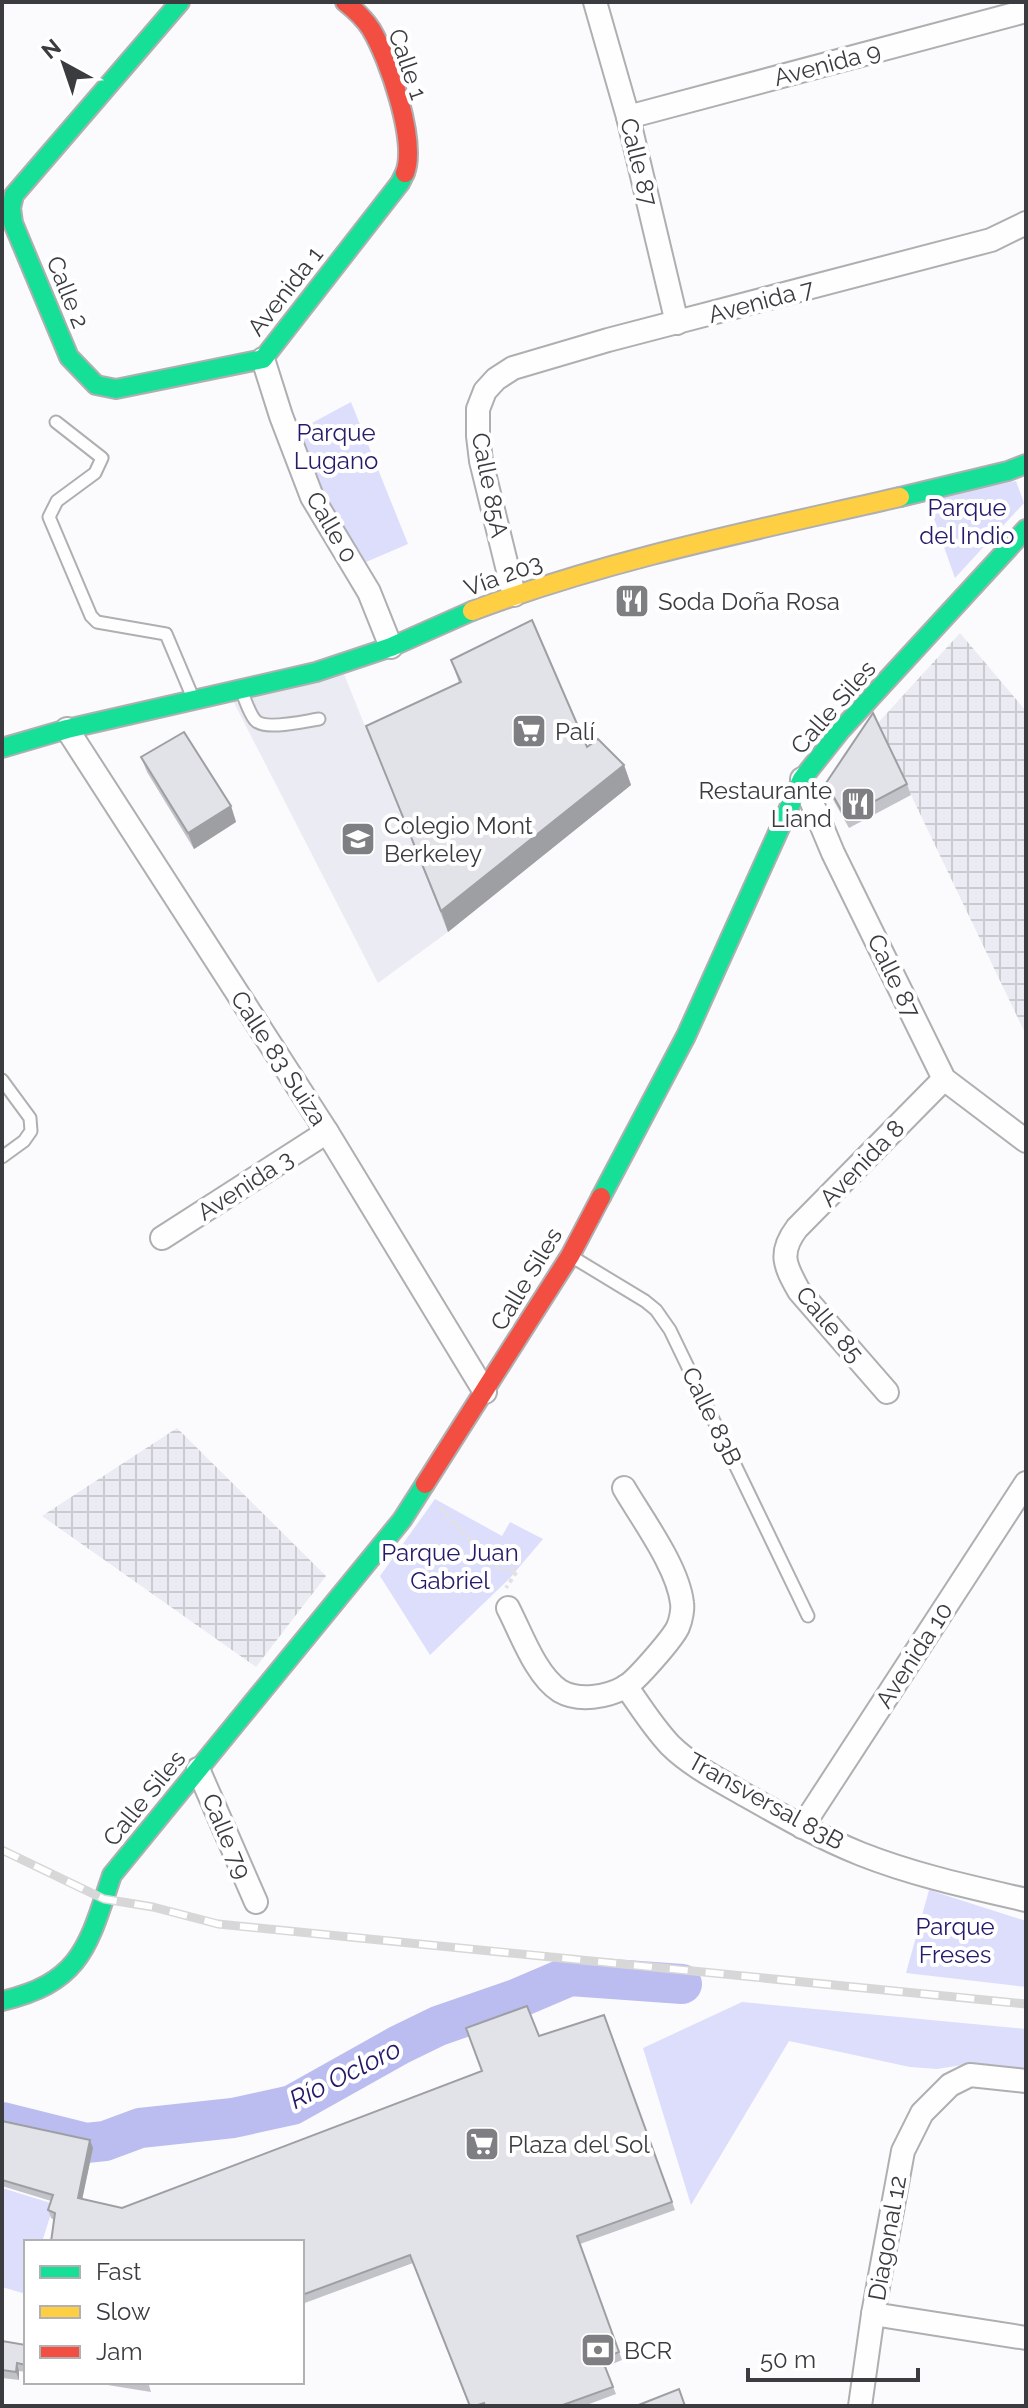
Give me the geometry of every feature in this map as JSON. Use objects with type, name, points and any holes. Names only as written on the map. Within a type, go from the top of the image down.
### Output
[{"type":"street","name":"Calle 2","points":[[96,385],[69,357],[13,223],[11,208],[14,195],[180,2]]},
{"type":"street","name":"Calle 1","points":[[345,2],[356,9],[376,36],[410,152]]},
{"type":"street","name":"Calle 87","points":[[595,2],[628,117],[677,323]]},
{"type":"street","name":"Avenida 9","points":[[628,117],[1026,11]]},
{"type":"street","name":"Avenida 1","points":[[96,385],[116,389],[263,359],[400,183],[409,169],[410,152]]},
{"type":"street","name":"Avenida 7","points":[[496,379],[513,368],[608,340],[991,240],[1026,223]]},
{"type":"street","name":"Calle 0","points":[[263,359],[312,497],[369,592],[391,647]]},
{"type":"street","name":"Calle 85A","points":[[496,379],[485,391],[478,409],[478,436],[481,461],[514,595]]},
{"type":"street","name":"Vía 203","points":[[2,748],[67,729],[316,672],[391,647],[448,620],[514,595],[631,560],[1008,471],[1026,464]]},
{"type":"street","points":[[1008,471],[1026,487]]},
{"type":"street","name":"Calle Siles","points":[[2,2001],[38,1993],[68,1972],[97,1923],[112,1875],[402,1520],[570,1256],[686,1036],[802,779],[841,730],[1026,529]]},
{"type":"street","name":"Calle 83 Suiza","points":[[67,729],[327,1132],[485,1392]]},
{"type":"street","name":"Calle 87","points":[[802,779],[833,853],[944,1079],[1026,1141]]},
{"type":"street","name":"Avenida 8","points":[[785,1251],[797,1228],[944,1079]]},
{"type":"street","name":"Avenida 3","points":[[162,1238],[327,1132]]},
{"type":"street","name":"Calle 85","points":[[785,1251],[788,1272],[799,1291],[887,1392]]},
{"type":"street","name":"Avenida 10","points":[[802,1827],[1026,1483]]},
{"type":"street","points":[[508,1608],[549,1681],[559,1690],[584,1698],[626,1686],[662,1649],[678,1626],[683,1606],[670,1566],[624,1488]]},
{"type":"street","name":"Transversal 83B","points":[[626,1686],[672,1746],[724,1783],[802,1827],[862,1854],[938,1880],[1026,1900]]},
{"type":"street","name":"Calle 79","points":[[198,1769],[256,1902]]},
{"type":"street","name":"Diagonal 12","points":[[860,2406],[873,2314],[903,2151],[922,2113],[950,2085],[970,2075],[1026,2081]]},
{"type":"street","points":[[873,2314],[1026,2338]]},
{"type":"lane","points":[[56,422],[102,458],[95,473],[57,501],[49,517],[91,616],[97,622],[166,634],[193,699]]},
{"type":"lane","points":[[241,690],[256,722],[262,725],[319,719]]},
{"type":"lane","points":[[2,1080],[30,1118],[31,1131],[24,1141],[2,1157]]},
{"type":"lane","name":"Calle 83B","points":[[570,1256],[645,1301],[656,1310],[670,1330],[808,1616]]},
{"type":"path","points":[[436,1515],[441,1508],[491,1564],[517,1571],[497,1602],[508,1608]]},
{"type":"shaded area","points":[[960,633],[1026,711],[1026,1035],[877,724]]},
{"type":"shaded area","name":"Colegio Mont Berkeley","points":[[344,674],[448,932],[378,983],[232,699]]},
{"type":"shaded area","points":[[177,1428],[326,1576],[256,1667],[42,1516]]},
{"type":"green space","name":"Parque Lugano","points":[[351,402],[408,544],[366,562],[322,491],[297,431]]},
{"type":"green space","name":"Parque del Indio","points":[[1016,481],[1024,503],[955,578],[927,499]]},
{"type":"green space","name":"Parque Juan Gabriel","points":[[435,1499],[502,1536],[510,1522],[543,1539],[510,1578],[430,1655],[380,1576]]},
{"type":"green space","name":"Parque Freses","points":[[929,1890],[1026,1921],[1026,1987],[906,1973]]},
{"type":"green space","points":[[742,2002],[1026,2029],[1026,2071],[962,2065],[937,2069],[910,2067],[789,2041],[691,2205],[643,2048]]},
{"type":"green space","points":[[2,2188],[54,2204],[43,2240],[24,2240],[24,2293],[2,2287]]},
{"type":"building","points":[[532,620],[587,747],[598,739],[624,765],[441,911],[366,726],[461,682],[451,660]]},
{"type":"building","points":[[873,713],[907,784],[845,817],[826,783]]},
{"type":"building","points":[[184,732],[231,806],[188,833],[141,757]]},
{"type":"building","name":"Plaza del Sol","points":[[527,2006],[539,2036],[604,2015],[672,2202],[577,2236],[619,2352],[602,2359],[613,2387],[560,2406],[485,2406],[484,2403],[470,2406],[410,2255],[304,2294],[304,2240],[51,2240],[55,2213],[48,2210],[53,2195],[2,2180],[2,2121],[90,2140],[78,2198],[122,2208],[482,2071],[466,2028]]},
{"type":"building","points":[[2,2341],[24,2345],[24,2365],[17,2363],[16,2372],[2,2370]]},
{"type":"building","points":[[679,2389],[685,2406],[636,2406]]},
{"type":"waterway","name":"Río Ocloro","points":[[2,2122],[86,2143],[105,2141],[140,2128],[233,2118],[292,2105],[438,2026],[570,1976],[682,1984]]},
{"type":"railway","points":[[2,1850],[104,1899],[153,1907],[218,1924],[1026,2004]]},
{"type":"traffic: fast","points":[[180,2],[14,195],[11,208],[13,223],[69,357],[96,385],[116,389],[263,359],[405,173]]},
{"type":"traffic: fast","points":[[900,497],[1026,464]]},
{"type":"traffic: fast","points":[[601,1197],[686,1036],[802,779],[841,730],[1026,529]]},
{"type":"traffic: fast","points":[[2,748],[67,729],[316,672],[391,647],[472,611]]},
{"type":"traffic: fast","points":[[2,2001],[50,1983],[66,1972],[78,1958],[96,1922],[112,1875],[402,1520],[425,1484]]},
{"type":"traffic: slow","points":[[472,611],[630,561],[900,497]]},
{"type":"traffic: jam","points":[[345,2],[371,29],[393,79],[407,141],[405,173]]},
{"type":"traffic: jam","points":[[425,1484],[570,1256],[601,1197]]},
{"type":"place","name":"Soda Doña Rosa","points":[[632,601]]},
{"type":"place","name":"Palí","points":[[529,731]]},
{"type":"place","name":"Restaurante Liand","points":[[858,804]]},
{"type":"place","name":"Colegio Mont Berkeley","points":[[358,839]]},
{"type":"place","name":"Plaza del Sol","points":[[482,2144]]},
{"type":"place","name":"BCR","points":[[598,2350]]}]
